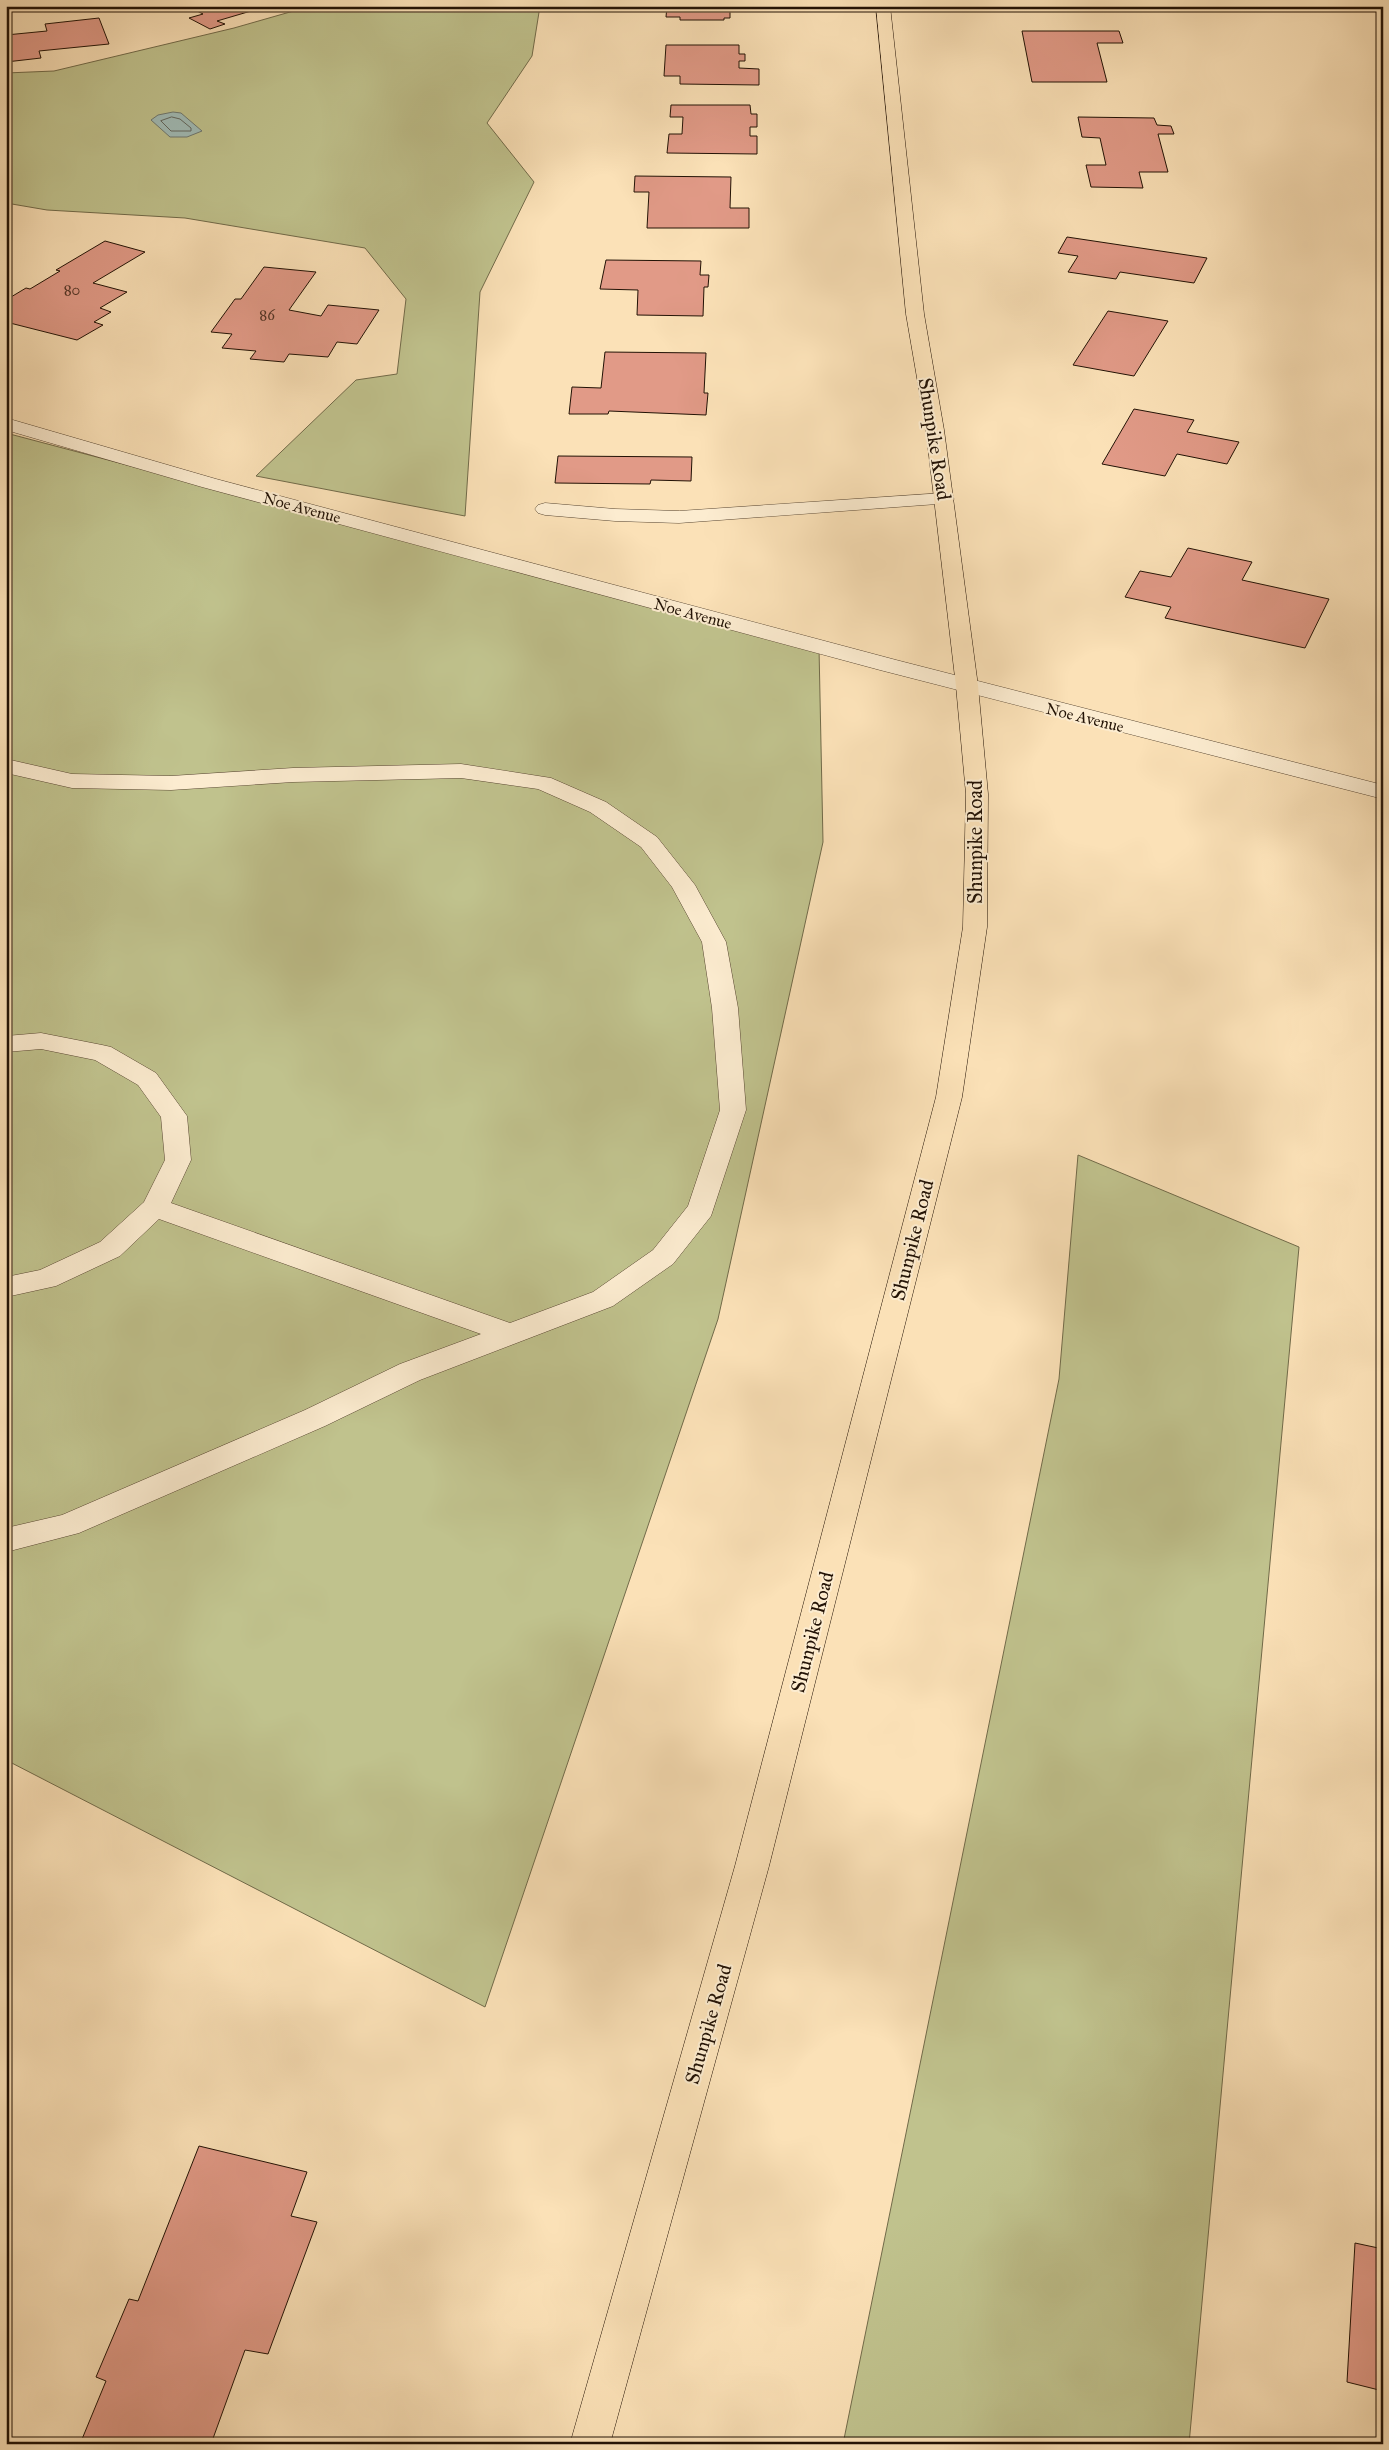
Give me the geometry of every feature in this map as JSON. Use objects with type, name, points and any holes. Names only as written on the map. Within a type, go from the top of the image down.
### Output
[{"type":"main road","name":"Shunpike Road","points":[[590,2444],[752,1866],[949,1097],[975,926],[977,794],[967,686],[935,430],[915,314],[883,6]]},
{"type":"street","name":"Noe Avenue","points":[[6,424],[209,483],[967,686],[1383,792]]},
{"type":"street","points":[[545,509],[615,515],[678,517],[944,499]]},
{"type":"street","points":[[6,766],[72,781],[171,783],[293,776],[461,771],[543,783],[598,807],[649,842],[683,885],[714,942],[725,1008],[732,1110],[701,1209],[664,1257],[603,1299],[410,1372],[315,1418],[68,1525],[6,1540]]},
{"type":"street","points":[[6,1044],[41,1042],[102,1053],[147,1079],[174,1116],[178,1160],[155,1207],[110,1249],[46,1279],[6,1286]]},
{"type":"street","points":[[155,1207],[510,1334]]},
{"type":"green space","points":[[311,6],[540,6],[532,56],[487,123],[534,182],[480,292],[465,516],[256,476],[356,380],[397,374],[406,299],[365,248],[185,218],[47,210],[6,203],[6,73],[54,71],[234,28]]},
{"type":"green space","points":[[6,433],[819,648],[823,842],[718,1319],[485,2007],[6,1760]]},
{"type":"green space","points":[[1078,1155],[1299,1247],[1189,2444],[843,2444],[1059,1379]]},
{"type":"water","points":[[173,112],[181,113],[202,131],[187,137],[170,137],[151,120],[158,115]]},
{"type":"building","points":[[268,6],[217,21],[225,24],[210,29],[189,18],[203,14],[189,7]]},
{"type":"building","points":[[667,6],[730,6],[730,18],[724,18],[724,20],[680,20],[680,17],[666,17]]},
{"type":"building","points":[[99,18],[109,44],[39,51],[41,58],[6,62],[6,35],[47,31],[45,24]]},
{"type":"building","points":[[1022,31],[1119,31],[1123,43],[1097,43],[1107,82],[1032,82]]},
{"type":"building","points":[[666,45],[739,45],[739,54],[745,54],[745,61],[739,61],[739,68],[759,69],[759,85],[680,84],[680,76],[664,76]]},
{"type":"building","points":[[671,105],[750,105],[751,114],[757,114],[757,127],[750,127],[750,136],[757,136],[757,154],[667,153],[669,134],[682,134],[683,117],[670,117]]},
{"type":"building","points":[[1078,117],[1154,118],[1157,125],[1171,126],[1174,134],[1158,134],[1168,172],[1139,172],[1143,188],[1091,187],[1086,165],[1106,165],[1100,138],[1082,137]]},
{"type":"building","points":[[635,176],[731,177],[730,208],[749,208],[749,228],[647,228],[649,192],[634,192]]},
{"type":"building","points":[[1067,237],[1207,258],[1194,283],[1120,272],[1116,279],[1068,272],[1078,256],[1058,253]]},
{"type":"building","points":[[105,241],[145,252],[93,283],[127,292],[100,308],[111,312],[94,322],[103,325],[77,340],[6,322],[6,300],[26,288],[30,289],[60,271],[56,270]]},
{"type":"building","points":[[606,260],[701,261],[700,275],[709,275],[708,287],[704,287],[703,316],[637,315],[638,290],[600,289]]},
{"type":"building","points":[[264,267],[316,272],[289,310],[321,316],[328,305],[379,310],[357,344],[337,342],[328,357],[289,354],[284,362],[250,359],[256,351],[222,348],[232,334],[211,332],[235,299],[241,299]]},
{"type":"building","points":[[1108,311],[1168,321],[1134,376],[1073,365]]},
{"type":"building","points":[[605,352],[706,353],[704,393],[708,393],[706,415],[609,411],[608,414],[569,414],[572,387],[601,388]]},
{"type":"building","points":[[1134,409],[1194,420],[1187,432],[1239,442],[1227,464],[1177,454],[1165,476],[1102,464]]},
{"type":"building","points":[[558,456],[692,457],[691,481],[651,480],[650,484],[555,483]]},
{"type":"building","points":[[1188,548],[1252,562],[1242,580],[1329,599],[1305,648],[1165,618],[1171,607],[1125,597],[1140,571],[1171,577]]},
{"type":"building","points":[[199,2146],[307,2172],[291,2216],[317,2222],[268,2354],[245,2350],[211,2444],[80,2444],[106,2381],[96,2377],[129,2299],[138,2301]]},
{"type":"building","points":[[1355,2243],[1383,2249],[1383,2391],[1347,2382]]}]
